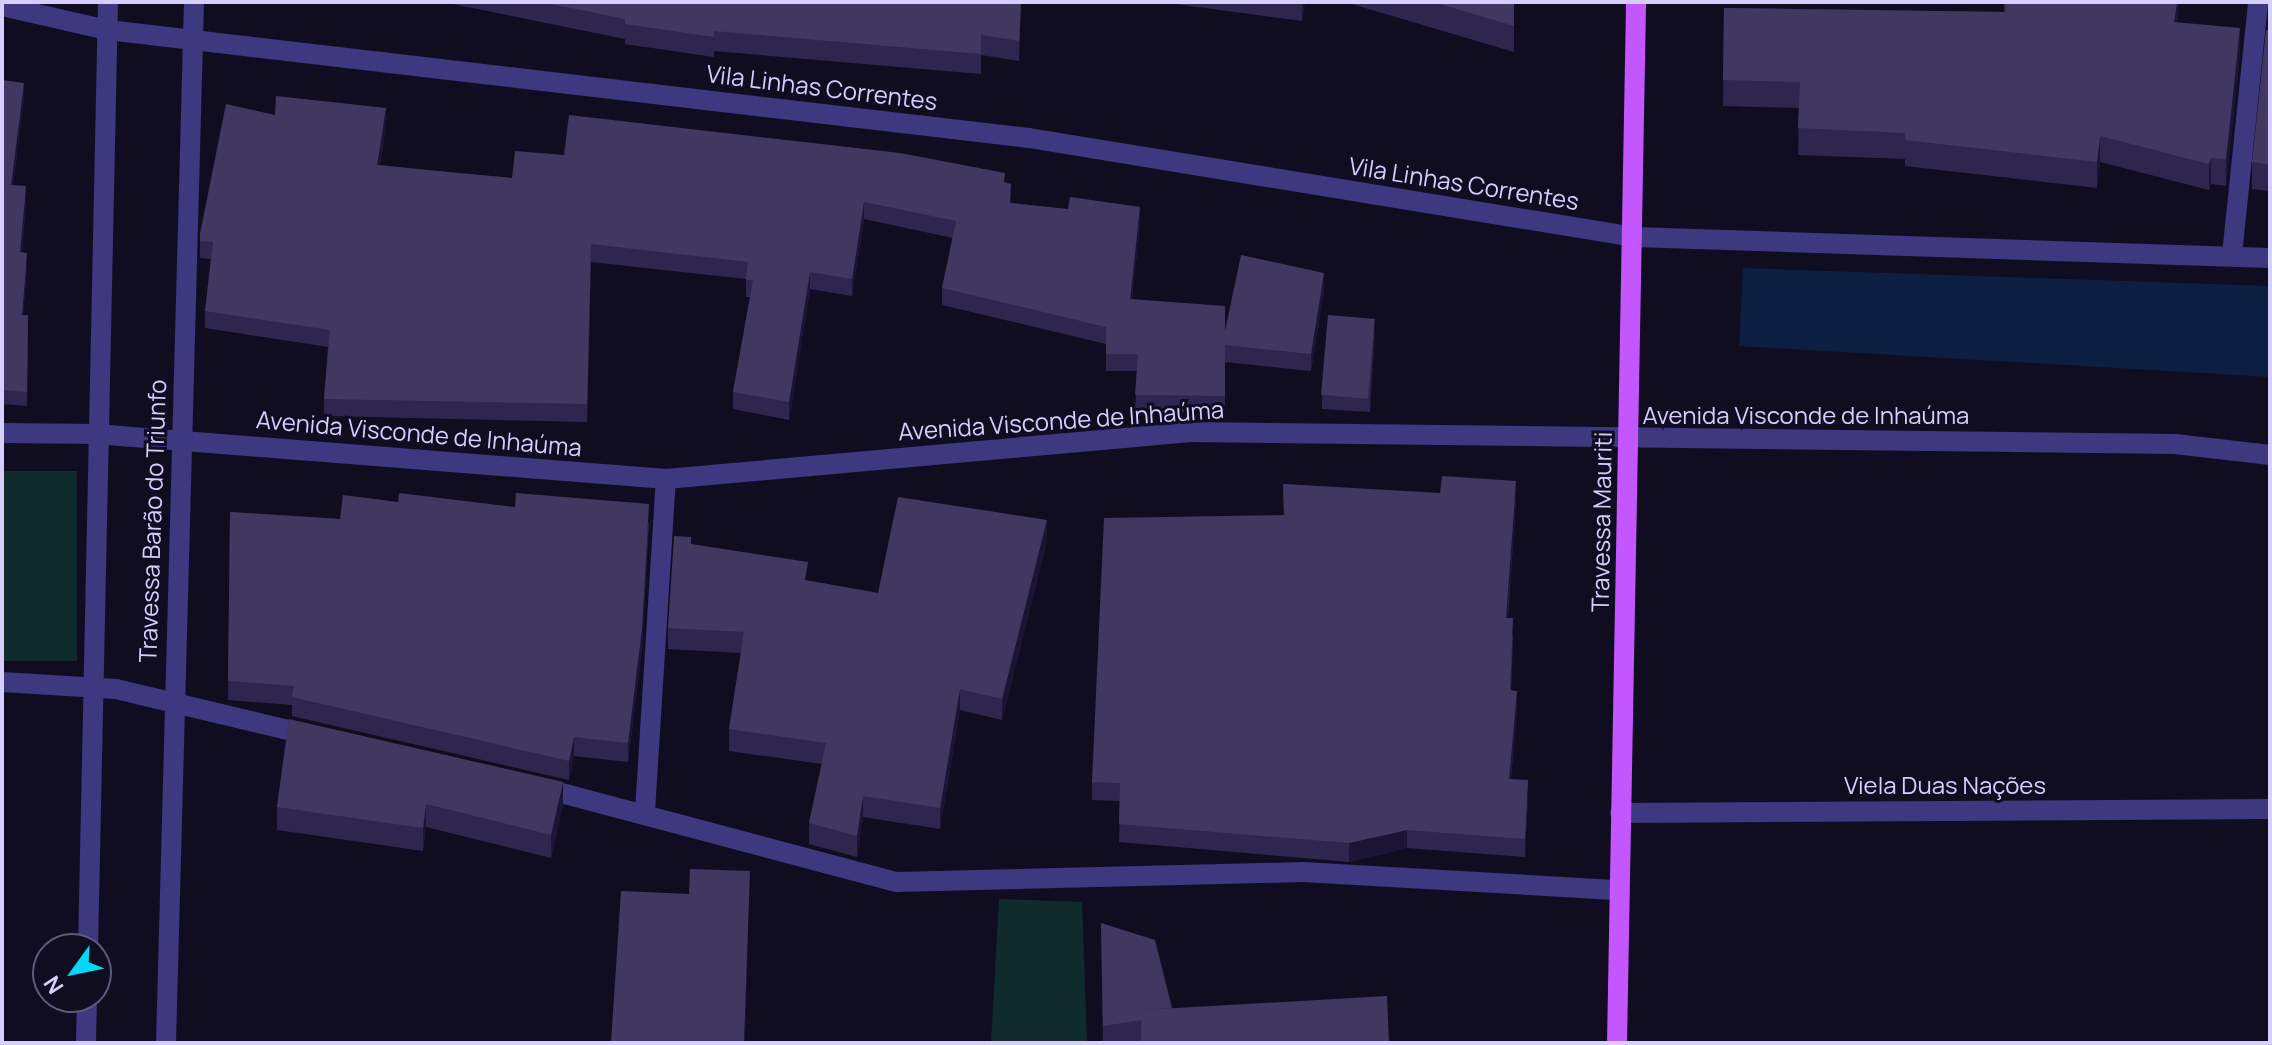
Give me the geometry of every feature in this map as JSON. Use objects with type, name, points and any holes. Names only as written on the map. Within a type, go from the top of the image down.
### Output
[{"type":"main road","name":"Travessa Mauriti","points":[[1617,1043],[1636,2]]},
{"type":"street","points":[[89,933],[106,688],[95,434],[108,2]]},
{"type":"street","name":"Travessa Barão do Triunfo","points":[[166,1043],[171,703],[194,2]]},
{"type":"street","points":[[2232,255],[2258,2]]},
{"type":"street","name":"Vila Linhas Correntes","points":[[2,6],[108,30],[194,37],[1029,138],[1634,237]]},
{"type":"street","points":[[1634,237],[2270,258]]},
{"type":"street","name":"Avenida Visconde de Inhaúma","points":[[2,433],[95,434],[666,479],[1191,432],[1629,440],[2175,444],[2270,455]]},
{"type":"street","points":[[645,811],[666,479]]},
{"type":"street","points":[[2,682],[106,688],[337,741]]},
{"type":"street","points":[[518,782],[645,811],[897,882],[1303,872],[1618,890]]},
{"type":"street","name":"Viela Duas Nações","points":[[1620,813],[2270,809]]},
{"type":"street","points":[[86,1043],[87,1013]]},
{"type":"green space","points":[[2,471],[77,471],[77,661],[2,661]]},
{"type":"green space","points":[[999,899],[1082,902],[1087,1043],[991,1043]]},
{"type":"water","points":[[1743,268],[2270,286],[2270,377],[1739,346]]},
{"type":"building","points":[[542,2],[1021,2],[1019,41],[981,35],[981,54],[714,31],[714,37],[625,24],[625,19]]},
{"type":"building","points":[[1433,2],[1514,2],[1514,26]]},
{"type":"building","points":[[2005,2],[2177,2],[2174,22],[2240,28],[2226,159],[2211,158],[2209,164],[2100,136],[2097,162],[1905,140],[1905,133],[1798,128],[1800,82],[1723,80],[1724,8],[2006,12]]},
{"type":"building","points":[[2266,30],[2270,30],[2270,165],[2252,162]]},
{"type":"building","points":[[2,80],[24,83],[11,185],[26,186],[20,252],[27,253],[22,315],[28,315],[27,392],[2,390]]},
{"type":"building","points":[[276,96],[386,108],[377,165],[512,178],[515,151],[564,155],[569,115],[900,153],[1005,173],[1004,182],[1011,184],[1010,203],[1068,209],[1070,197],[1140,207],[1130,299],[1225,306],[1225,331],[1241,255],[1324,273],[1311,354],[1225,345],[1225,396],[1135,395],[1138,354],[1106,354],[1106,327],[942,288],[956,221],[864,202],[852,279],[810,272],[789,402],[733,392],[753,280],[746,280],[748,262],[591,244],[587,404],[324,399],[330,330],[205,311],[213,242],[200,241],[200,234],[226,104],[275,115]]},
{"type":"building","points":[[1328,315],[1375,319],[1368,399],[1321,395]]},
{"type":"building","points":[[1442,476],[1516,481],[1506,618],[1513,618],[1510,690],[1517,691],[1509,779],[1528,780],[1525,839],[1407,830],[1349,843],[1119,824],[1120,783],[1092,782],[1104,518],[1284,515],[1283,484],[1440,493]]},
{"type":"building","points":[[399,493],[515,507],[516,493],[649,504],[642,629],[628,743],[574,737],[569,761],[292,697],[294,686],[228,681],[230,512],[340,519],[343,495],[398,502]]},
{"type":"building","points":[[898,497],[1047,520],[1002,699],[960,689],[940,808],[863,796],[857,836],[809,823],[826,743],[729,729],[744,632],[668,628],[674,536],[691,537],[691,544],[808,562],[805,580],[878,593]]},
{"type":"building","points":[[289,719],[563,782],[551,835],[426,804],[423,828],[277,807]]},
{"type":"building","points":[[690,869],[750,871],[744,1043],[611,1043],[621,891],[689,894]]},
{"type":"building","points":[[1101,923],[1155,940],[1172,1008],[1142,1010],[1142,1020],[1103,1026]]},
{"type":"building","points":[[1387,996],[1389,1043],[1141,1043],[1142,1010]]}]
